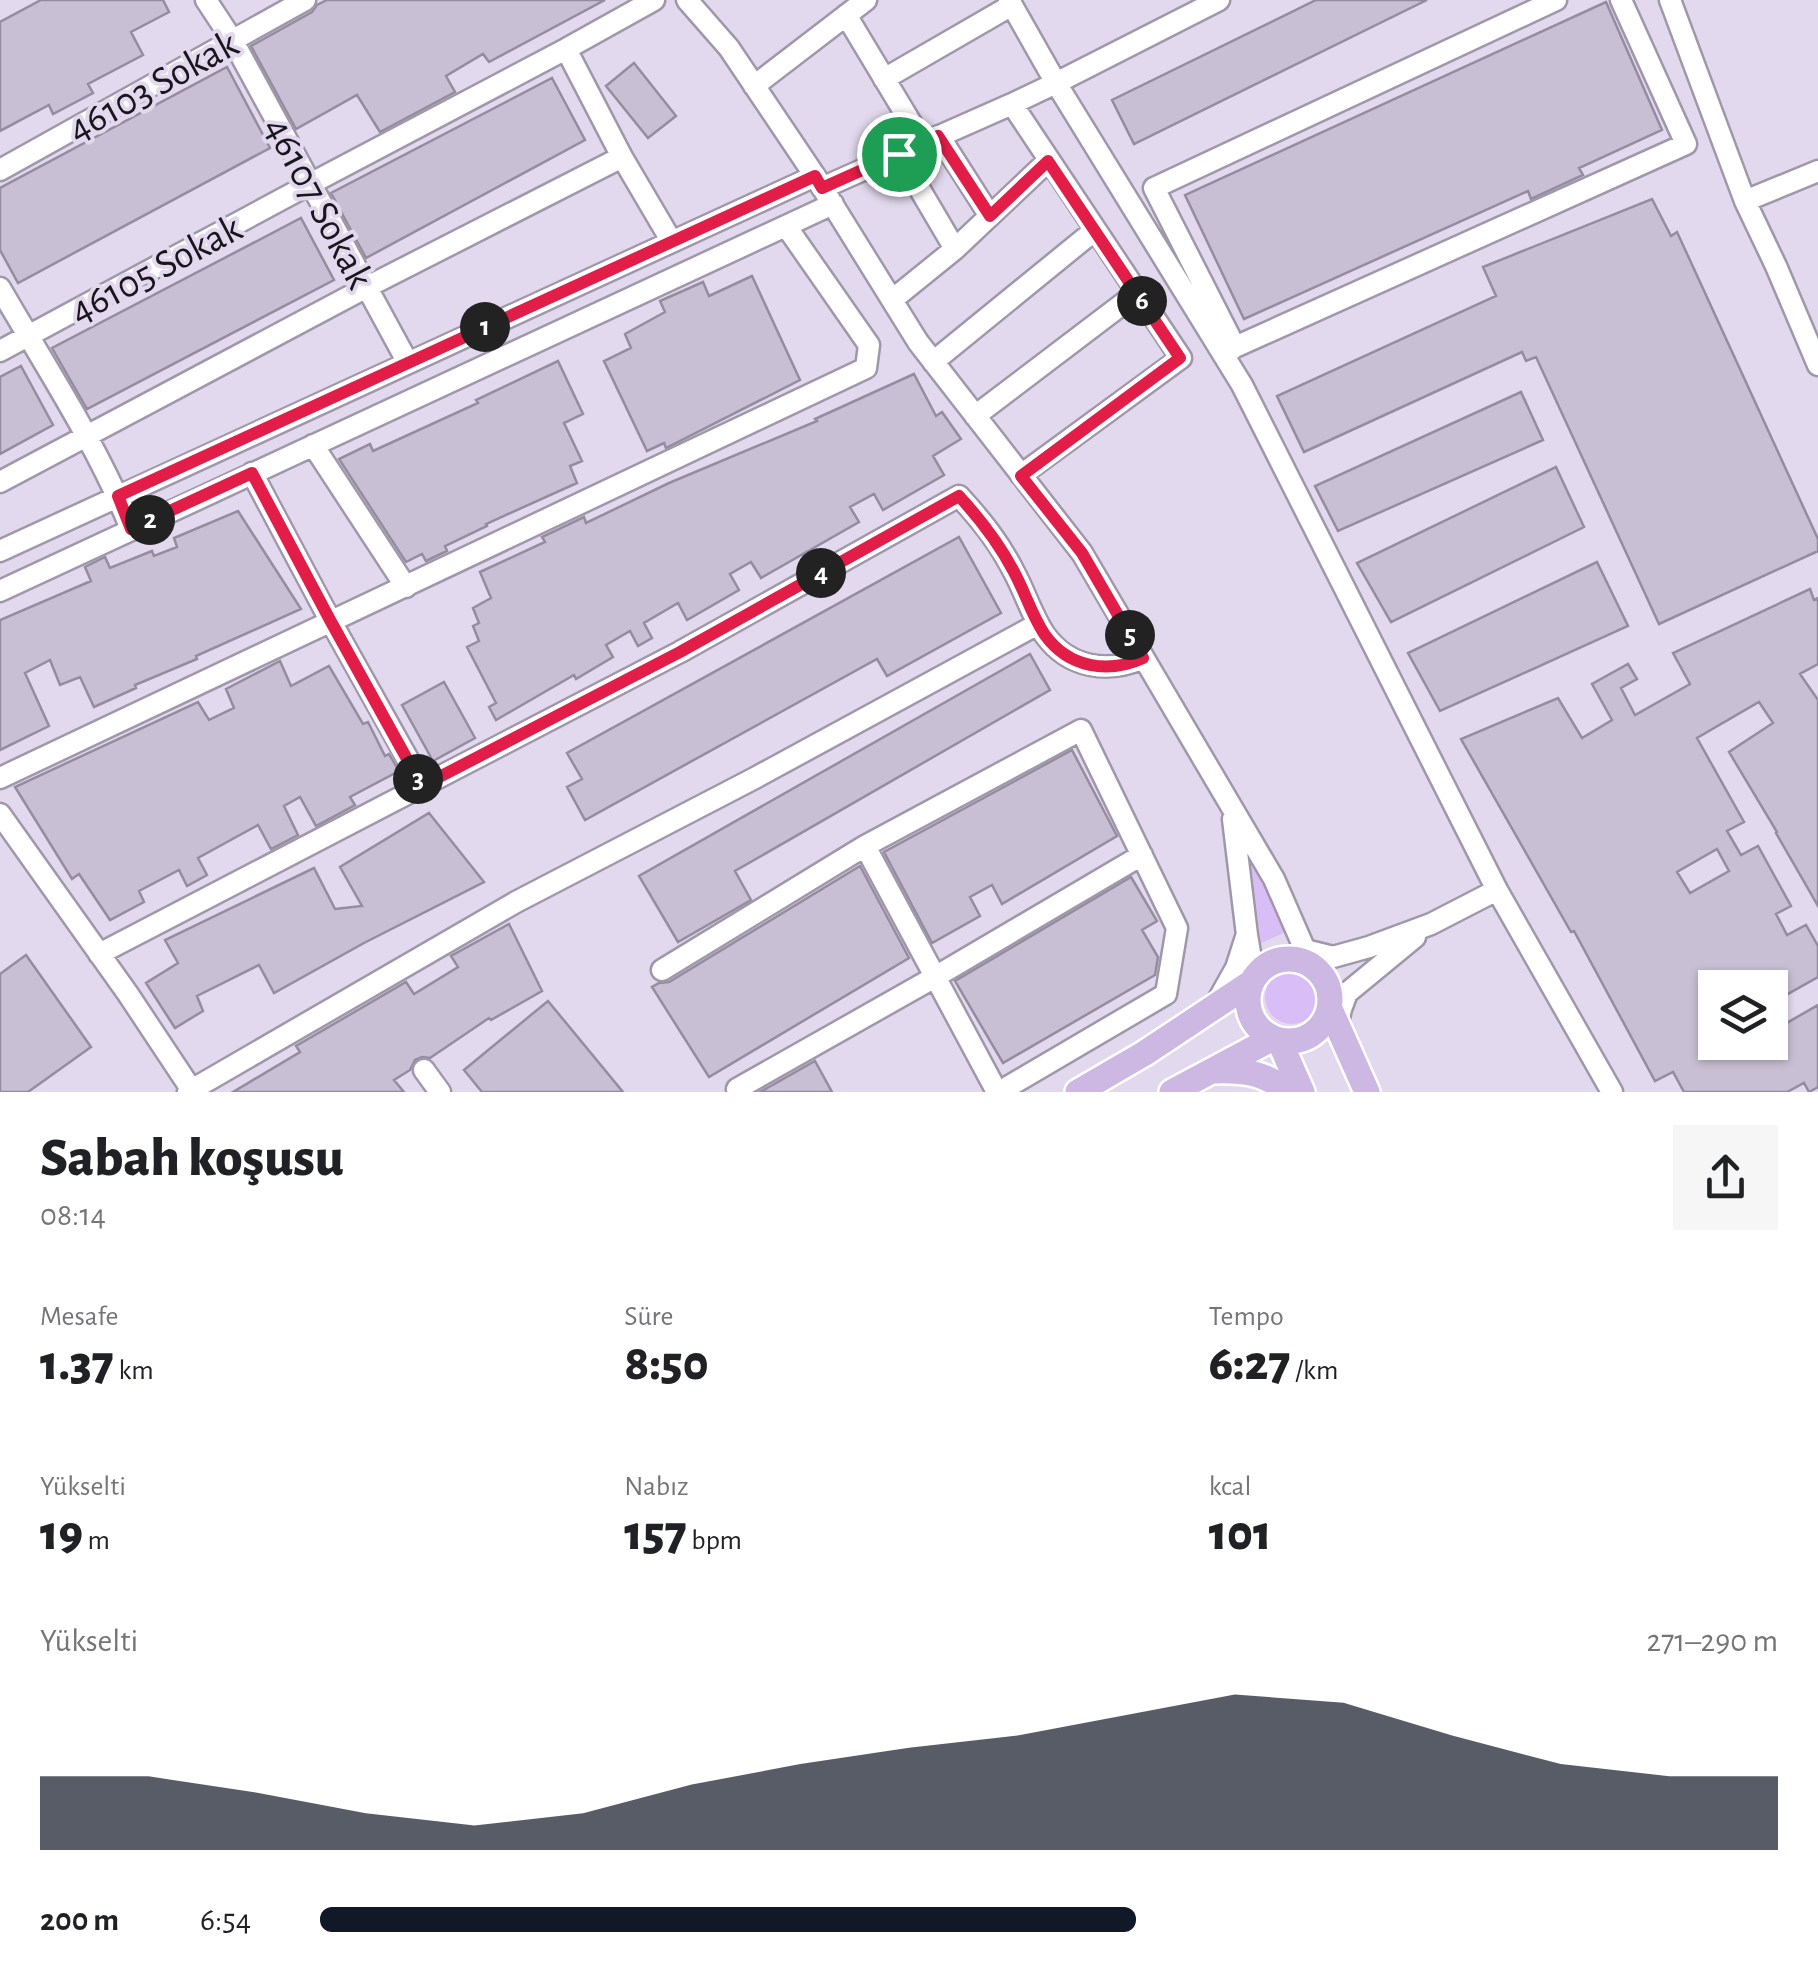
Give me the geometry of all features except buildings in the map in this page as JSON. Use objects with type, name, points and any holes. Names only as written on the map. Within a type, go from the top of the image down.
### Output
[{"type":"main road","points":[[1078,1092],[1212,1008],[1253,979],[1264,966],[1292,958],[1315,959],[1367,1092]]},
{"type":"main road","points":[[1253,979],[1247,1002],[1250,1015],[1256,1026],[1276,1039],[1304,1038],[1316,1032],[1336,1009]]},
{"type":"main road","points":[[1172,1092],[1276,1039]]},
{"type":"main road","points":[[1276,1039],[1302,1092]]},
{"type":"main road","points":[[1209,1071],[1245,1070],[1290,1092]]},
{"type":"street","name":"46107 Sokak","points":[[206,0],[233,41],[408,363]]},
{"type":"street","name":"46103 Sokak","points":[[0,170],[304,0]]},
{"type":"street","name":"46105 Sokak","points":[[0,351],[654,0]]},
{"type":"street","points":[[687,0],[729,48],[933,362],[1082,553],[1274,879],[1315,959],[1397,938],[1497,890]]},
{"type":"street","points":[[754,86],[866,0]]},
{"type":"street","points":[[0,551],[672,242],[823,189],[1012,104],[1219,0]]},
{"type":"street","points":[[1556,0],[1154,188],[1242,385],[1497,890],[1612,1092]]},
{"type":"street","points":[[1230,351],[1686,144],[1621,0]]},
{"type":"street","points":[[1670,0],[1745,201],[1818,365]]},
{"type":"street","points":[[884,79],[1011,3],[1056,84],[1230,351]]},
{"type":"street","points":[[846,15],[884,79],[990,216]]},
{"type":"street","points":[[566,49],[672,242]]},
{"type":"street","points":[[1012,104],[1180,358],[1021,476]]},
{"type":"street","points":[[899,154],[955,249]]},
{"type":"street","points":[[0,482],[622,157]]},
{"type":"street","points":[[892,300],[955,249],[1048,161]]},
{"type":"street","points":[[1745,201],[1818,172]]},
{"type":"street","points":[[0,591],[786,226],[823,189]]},
{"type":"street","points":[[0,778],[866,368],[868,346],[786,226]]},
{"type":"street","points":[[933,362],[1094,230]]},
{"type":"street","points":[[0,288],[86,437],[131,529]]},
{"type":"street","points":[[975,416],[1137,293]]},
{"type":"street","points":[[312,445],[406,586]]},
{"type":"street","points":[[252,473],[422,786]]},
{"type":"street","points":[[99,954],[680,652],[959,496],[990,530],[1038,624],[1062,652],[1086,665],[1111,668],[1143,658]]},
{"type":"street","points":[[0,814],[191,1091],[516,902],[1038,624]]},
{"type":"street","points":[[662,970],[866,846],[1081,730],[1177,928],[1166,994],[998,1092],[866,846]]},
{"type":"street","points":[[1233,812],[1253,979]]},
{"type":"street","points":[[739,1092],[737,1089],[1142,855]]},
{"type":"street","points":[[1336,1009],[1431,924]]},
{"type":"street","points":[[1212,1008],[1236,968],[1246,936]]},
{"type":"street","points":[[424,1070],[440,1092]]},
{"type":"shaded area","points":[[1249,848],[1286,932],[1261,943]]},
{"type":"shaded area","points":[[1292,970],[1311,978],[1319,997],[1311,1016],[1292,1024],[1273,1016],[1265,997],[1273,978]]},
{"type":"route","points":[[938,136],[990,216],[1048,161],[1180,358],[1021,476],[1082,553],[1143,658],[1133,663],[1111,668],[1086,665],[1053,644],[1038,624],[990,530],[959,496],[680,652],[422,786],[252,473],[131,529],[118,496],[815,176],[822,188],[899,154],[938,136]]}]
